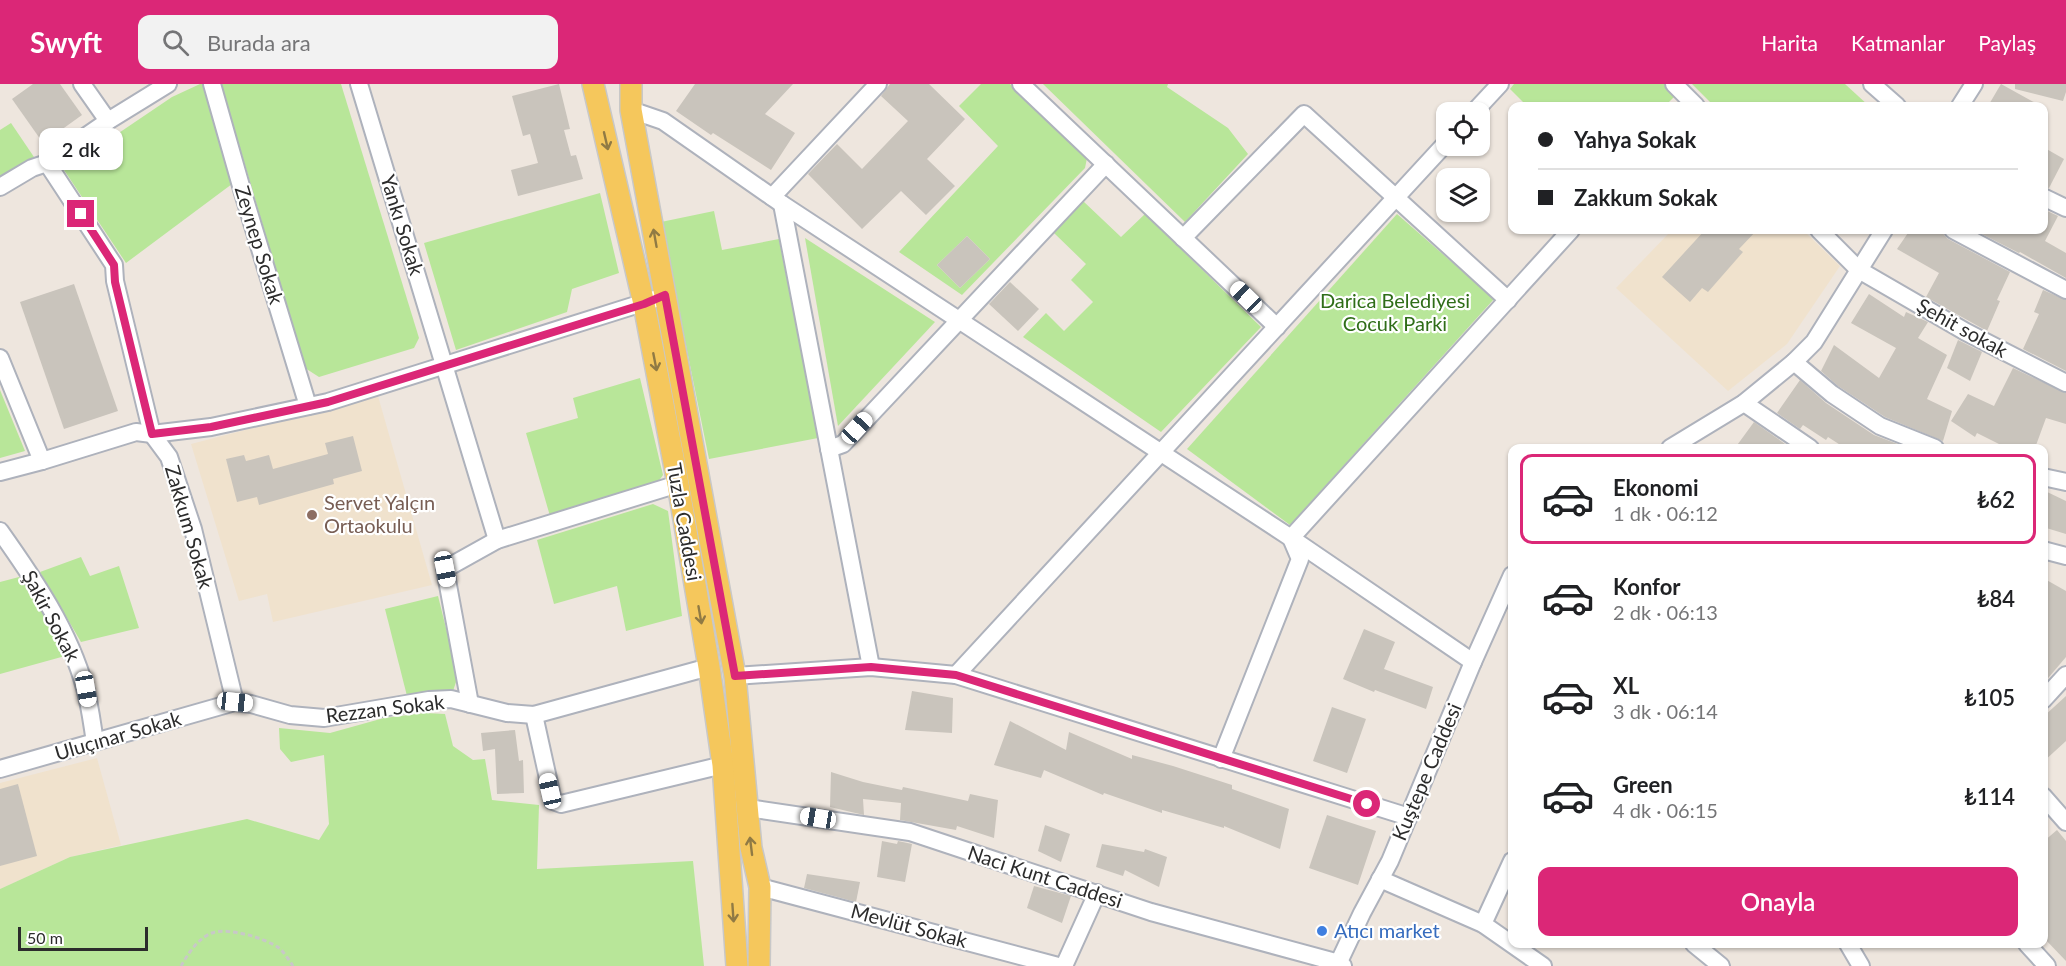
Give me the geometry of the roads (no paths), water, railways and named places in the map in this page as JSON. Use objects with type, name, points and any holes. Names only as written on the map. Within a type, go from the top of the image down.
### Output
[{"type":"main road","name":"Tuzla Caddesi","points":[[593,84],[644,304],[709,667],[723,765],[737,966]]},
{"type":"main road","name":"Tuzla Caddesi","points":[[632,84],[631,110],[735,676],[751,848],[760,887],[759,966]]},
{"type":"street","points":[[82,84],[108,121]]},
{"type":"street","points":[[0,187],[32,168],[47,163],[108,121],[168,84]]},
{"type":"street","name":"Zeynep Sokak","points":[[212,84],[308,406]]},
{"type":"street","name":"Yankı Sokak","points":[[359,84],[497,540]]},
{"type":"street","points":[[777,201],[878,84]]},
{"type":"street","points":[[1022,84],[1277,327]]},
{"type":"street","points":[[1483,102],[1500,84]]},
{"type":"street","points":[[1674,84],[1688,102]]},
{"type":"street","points":[[1872,84],[1892,102]]},
{"type":"street","points":[[1963,102],[1974,84]]},
{"type":"street","points":[[631,110],[663,121],[777,201],[1291,538],[1473,663]]},
{"type":"street","points":[[1183,238],[1304,114],[1508,300]]},
{"type":"street","points":[[956,675],[1436,154]]},
{"type":"street","name":"Zakkum Sokak","points":[[47,163],[114,265],[115,282],[152,434],[169,457],[193,529],[235,702]]},
{"type":"street","points":[[829,449],[843,444],[1106,164]]},
{"type":"street","points":[[2048,199],[2066,208]]},
{"type":"street","points":[[777,201],[829,449],[871,667]]},
{"type":"street","points":[[1291,538],[1567,234]]},
{"type":"street","name":"Şehit sokak","points":[[1823,234],[1859,270],[1966,332],[2066,383]]},
{"type":"street","points":[[1677,444],[1744,403],[1794,362],[1814,342],[1882,234]]},
{"type":"street","points":[[1961,234],[2066,290]]},
{"type":"street","points":[[0,472],[136,432],[152,434],[211,427],[308,406],[445,366],[644,304],[665,295]]},
{"type":"street","points":[[0,358],[42,461]]},
{"type":"street","points":[[1794,362],[1832,394],[1880,426],[1925,444]]},
{"type":"street","points":[[1744,403],[1804,444]]},
{"type":"street","points":[[2048,478],[2066,482]]},
{"type":"street","points":[[470,704],[445,569],[497,540],[678,484]]},
{"type":"street","name":"Şakir Sokak","points":[[0,531],[35,580],[71,647],[86,689],[95,742]]},
{"type":"street","points":[[1221,759],[1300,559],[1291,538]]},
{"type":"street","points":[[2048,551],[2066,556]]},
{"type":"street","name":"Kuştepe Caddesi","points":[[1340,965],[1362,913],[1409,817],[1508,584]]},
{"type":"street","name":"Rezzan Sokak","points":[[235,702],[290,715],[324,718],[429,700],[451,699],[507,713],[534,715],[709,667]]},
{"type":"street","points":[[735,676],[871,667],[956,675],[1409,817]]},
{"type":"street","points":[[2048,695],[2066,675]]},
{"type":"street","name":"Uluçınar Sokak","points":[[0,769],[235,702]]},
{"type":"street","points":[[534,715],[553,801],[561,804],[723,765]]},
{"type":"street","points":[[2048,801],[2066,822]]},
{"type":"street","name":"Naci Kunt Caddesi","points":[[748,808],[910,832],[1151,912],[1340,965]]},
{"type":"street","points":[[1483,924],[1508,870]]},
{"type":"street","points":[[1380,879],[1483,924],[1508,942]]},
{"type":"street","name":"Mevlüt Sokak","points":[[760,887],[1058,966]]},
{"type":"street","points":[[1064,966],[1096,893]]},
{"type":"street","points":[[1517,948],[1543,966]]},
{"type":"street","points":[[1699,948],[1721,966]]},
{"type":"street","points":[[1850,948],[1861,966]]},
{"type":"street","points":[[2031,948],[2047,966]]},
{"type":"place","name":"Servet Yalçın Ortaokulu","points":[[312,515]]},
{"type":"place","name":"Atıcı market","points":[[1322,931]]},
{"type":"park label","name":"Darica Belediyesi Cocuk Parki","points":[[1395,312]]}]
